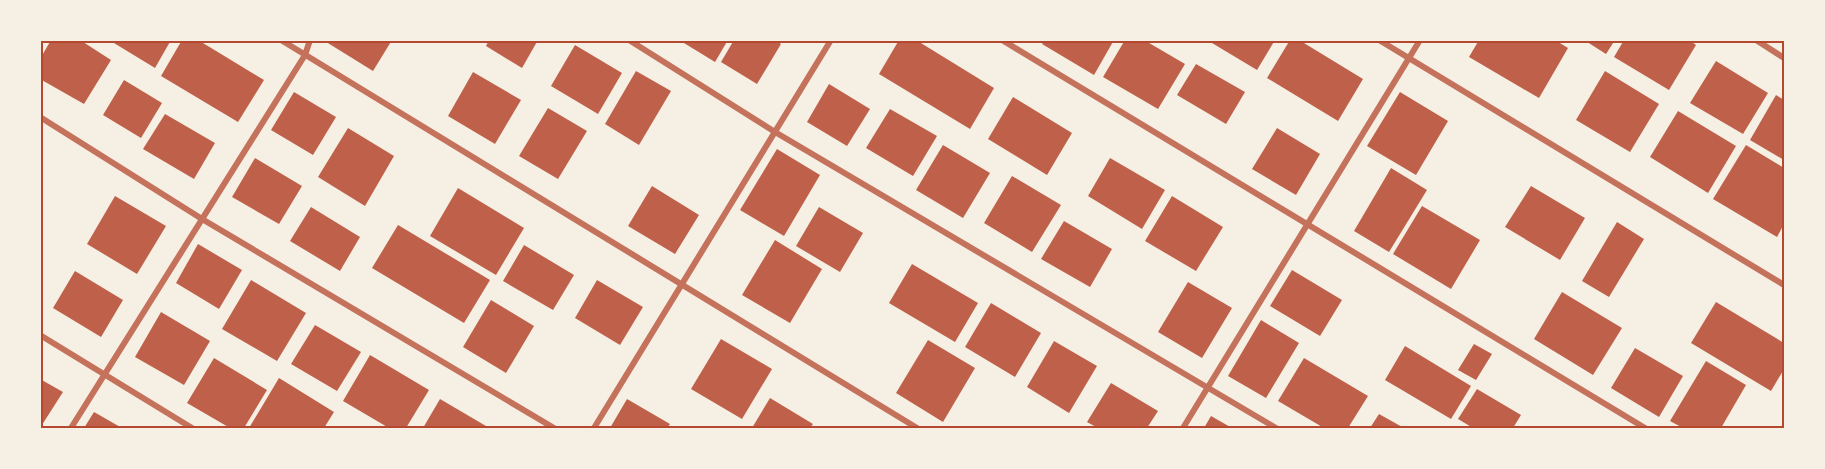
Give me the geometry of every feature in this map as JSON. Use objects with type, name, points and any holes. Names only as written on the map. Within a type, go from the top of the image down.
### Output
[{"type":"street","points":[[281,40],[917,429]]},
{"type":"street","points":[[71,429],[305,55],[310,40]]},
{"type":"street","points":[[629,40],[775,132],[1276,429]]},
{"type":"street","points":[[594,429],[831,40]]},
{"type":"street","points":[[1002,40],[1645,429]]},
{"type":"street","points":[[1379,40],[1785,285]]},
{"type":"street","points":[[1183,429],[1419,40]]},
{"type":"street","points":[[1756,40],[1785,58]]},
{"type":"street","points":[[40,117],[202,219],[554,429]]},
{"type":"street","points":[[40,335],[192,429]]},
{"type":"building","points":[[51,40],[80,40],[111,60],[84,104],[40,79],[40,59]]},
{"type":"building","points":[[109,40],[171,40],[155,68]]},
{"type":"building","points":[[182,40],[198,40],[264,80],[238,122],[161,76]]},
{"type":"building","points":[[323,40],[392,40],[373,71]]},
{"type":"building","points":[[489,40],[538,40],[522,68],[486,46]]},
{"type":"building","points":[[679,40],[728,40],[715,62]]},
{"type":"building","points":[[734,40],[775,40],[781,44],[757,84],[721,62]]},
{"type":"building","points":[[899,40],[916,40],[994,88],[970,129],[879,74]]},
{"type":"building","points":[[1045,40],[1114,40],[1094,75],[1042,44]]},
{"type":"building","points":[[1125,40],[1144,40],[1185,64],[1158,109],[1103,77]]},
{"type":"building","points":[[1207,40],[1275,40],[1257,70]]},
{"type":"building","points":[[1290,40],[1299,40],[1363,79],[1338,121],[1267,78]]},
{"type":"building","points":[[1479,40],[1555,40],[1568,48],[1539,98],[1469,57]]},
{"type":"building","points":[[1584,40],[1615,40],[1606,54]]},
{"type":"building","points":[[1624,40],[1689,40],[1696,45],[1669,90],[1614,57]]},
{"type":"building","points":[[575,45],[622,73],[598,114],[551,86]]},
{"type":"building","points":[[1716,61],[1768,93],[1743,134],[1690,103]]},
{"type":"building","points":[[1196,64],[1245,92],[1226,124],[1177,95]]},
{"type":"building","points":[[636,71],[671,91],[639,145],[605,124]]},
{"type":"building","points":[[1605,71],[1659,104],[1630,152],[1576,120]]},
{"type":"building","points":[[473,72],[521,100],[495,144],[448,116]]},
{"type":"building","points":[[124,80],[162,103],[141,138],[103,115]]},
{"type":"building","points":[[829,84],[870,109],[847,146],[807,122]]},
{"type":"building","points":[[294,92],[336,117],[313,155],[271,130]]},
{"type":"building","points":[[1400,92],[1448,121],[1416,175],[1367,146]]},
{"type":"building","points":[[1776,95],[1784,100],[1784,160],[1750,140]]},
{"type":"building","points":[[1013,97],[1072,133],[1047,175],[988,139]]},
{"type":"building","points":[[548,108],[587,131],[558,179],[519,156]]},
{"type":"building","points":[[890,109],[937,136],[913,176],[866,148]]},
{"type":"building","points":[[1678,111],[1736,146],[1708,193],[1650,157]]},
{"type":"building","points":[[165,114],[215,143],[194,179],[143,149]]},
{"type":"building","points":[[348,128],[394,156],[365,206],[318,177]]},
{"type":"building","points":[[1277,128],[1320,154],[1296,195],[1252,169]]},
{"type":"building","points":[[943,145],[990,173],[963,218],[916,190]]},
{"type":"building","points":[[1746,145],[1784,168],[1784,224],[1777,237],[1713,199]]},
{"type":"building","points":[[777,149],[820,175],[784,236],[740,210]]},
{"type":"building","points":[[255,158],[302,186],[279,224],[232,197]]},
{"type":"building","points":[[1110,158],[1165,190],[1142,229],[1088,196]]},
{"type":"building","points":[[1391,168],[1427,190],[1389,252],[1354,231]]},
{"type":"building","points":[[1012,176],[1061,205],[1032,252],[984,223]]},
{"type":"building","points":[[652,186],[699,215],[675,254],[628,226]]},
{"type":"building","points":[[1531,186],[1585,218],[1560,260],[1505,227]]},
{"type":"building","points":[[458,188],[524,228],[496,275],[430,236]]},
{"type":"building","points":[[115,196],[166,226],[137,274],[87,244]]},
{"type":"building","points":[[1172,196],[1223,227],[1196,271],[1145,241]]},
{"type":"building","points":[[1422,206],[1480,240],[1451,289],[1393,254]]},
{"type":"building","points":[[311,207],[360,237],[340,271],[290,241]]},
{"type":"building","points":[[819,207],[863,233],[840,272],[796,246]]},
{"type":"building","points":[[1064,221],[1112,249],[1090,287],[1041,259]]},
{"type":"building","points":[[1617,222],[1644,239],[1609,297],[1582,281]]},
{"type":"building","points":[[398,225],[490,280],[464,323],[372,268]]},
{"type":"building","points":[[775,240],[822,269],[790,323],[742,295]]},
{"type":"building","points":[[198,244],[242,270],[219,309],[176,283]]},
{"type":"building","points":[[524,245],[574,275],[553,310],[503,281]]},
{"type":"building","points":[[912,264],[978,303],[955,342],[889,303]]},
{"type":"building","points":[[1292,270],[1342,300],[1320,336],[1270,306]]},
{"type":"building","points":[[75,271],[123,300],[101,337],[53,308]]},
{"type":"building","points":[[251,280],[306,313],[277,361],[222,329]]},
{"type":"building","points":[[597,280],[643,307],[620,345],[575,318]]},
{"type":"building","points":[[1188,282],[1232,308],[1202,358],[1158,332]]},
{"type":"building","points":[[1562,292],[1622,328],[1593,375],[1534,339]]},
{"type":"building","points":[[491,300],[534,326],[506,373],[463,347]]},
{"type":"building","points":[[1716,302],[1784,343],[1784,369],[1771,391],[1691,343]]},
{"type":"building","points":[[991,303],[1041,333],[1015,377],[965,347]]},
{"type":"building","points":[[161,312],[210,341],[184,385],[135,357]]},
{"type":"building","points":[[1261,320],[1299,343],[1266,398],[1228,376]]},
{"type":"building","points":[[315,325],[361,352],[337,391],[291,364]]},
{"type":"building","points":[[721,339],[772,369],[742,419],[691,389]]},
{"type":"building","points":[[928,340],[975,368],[943,422],[896,393]]},
{"type":"building","points":[[1054,341],[1097,366],[1069,413],[1027,387]]},
{"type":"building","points":[[1474,344],[1492,354],[1476,380],[1458,370]]},
{"type":"building","points":[[1405,346],[1471,386],[1451,419],[1385,380]]},
{"type":"building","points":[[1635,348],[1683,376],[1659,417],[1611,388]]},
{"type":"building","points":[[370,355],[429,390],[406,428],[389,428],[343,401]]},
{"type":"building","points":[[214,358],[267,390],[244,428],[230,428],[187,403]]},
{"type":"building","points":[[1304,358],[1368,396],[1348,428],[1324,428],[1278,401]]},
{"type":"building","points":[[1706,361],[1746,385],[1721,428],[1683,428],[1670,421]]},
{"type":"building","points":[[279,378],[334,412],[324,428],[249,428]]},
{"type":"building","points":[[40,379],[63,392],[40,428]]},
{"type":"building","points":[[1111,383],[1158,411],[1147,428],[1098,428],[1087,422]]},
{"type":"building","points":[[1477,389],[1521,415],[1513,428],[1473,428],[1458,419]]},
{"type":"building","points":[[770,398],[813,424],[810,428],[752,428]]},
{"type":"building","points":[[440,399],[486,426],[484,428],[423,428]]},
{"type":"building","points":[[627,399],[670,424],[667,428],[610,428]]},
{"type":"building","points":[[94,412],[122,428],[84,428]]},
{"type":"building","points":[[1379,414],[1404,428],[1370,428]]},
{"type":"building","points":[[1211,416],[1232,428],[1204,428]]}]
